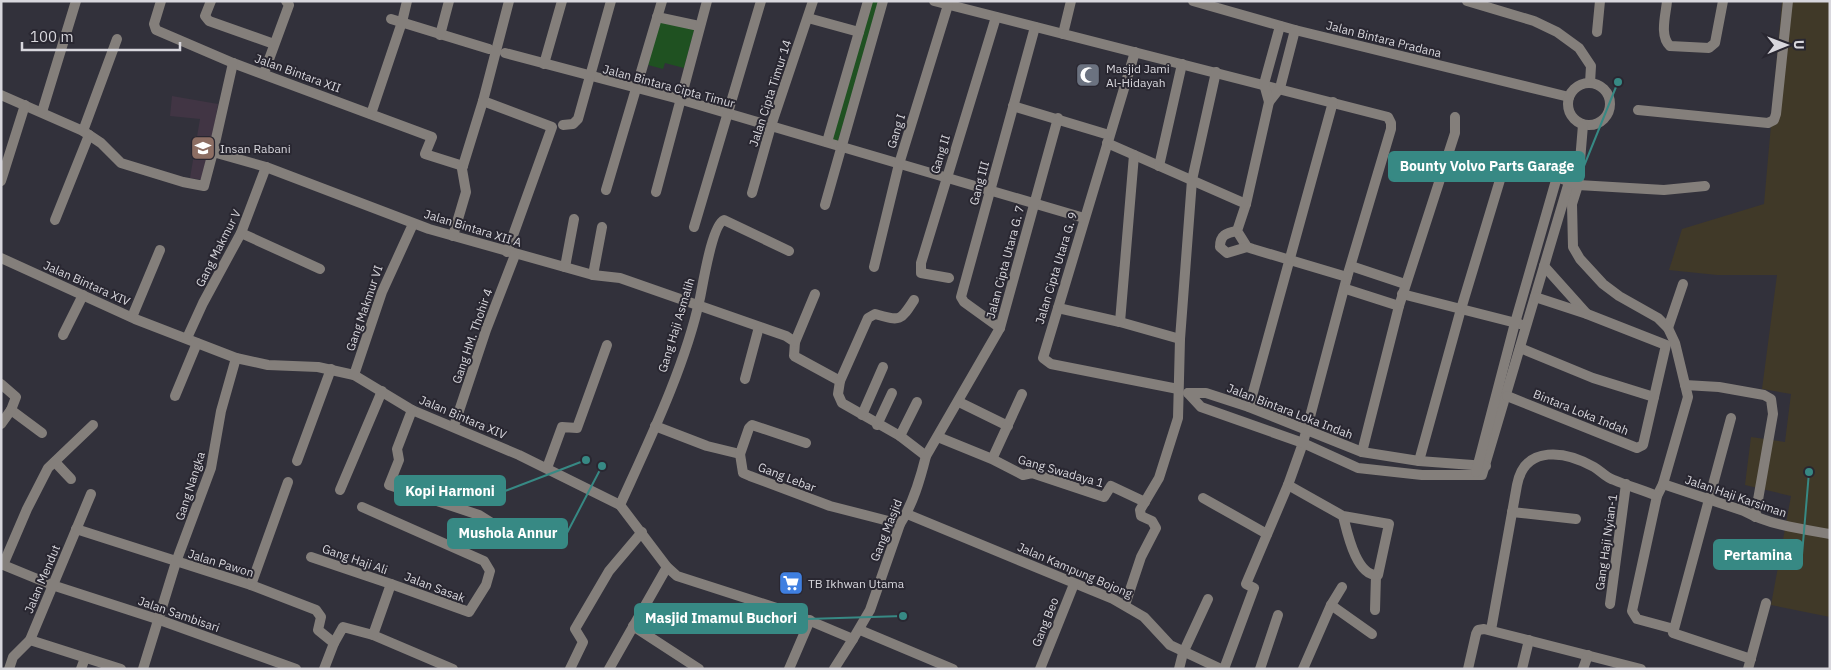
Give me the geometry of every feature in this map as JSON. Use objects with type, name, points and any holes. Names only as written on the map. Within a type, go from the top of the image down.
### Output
[{"type":"street","points":[[42,112],[76,1]]},
{"type":"street","name":"Jalan Bintara XII","points":[[161,1],[154,24],[156,30],[233,62],[432,137],[425,154],[463,166]]},
{"type":"street","points":[[211,1],[205,16],[209,21],[274,44]]},
{"type":"street","points":[[264,74],[289,6],[286,1]]},
{"type":"street","points":[[371,114],[402,22],[407,1]]},
{"type":"street","points":[[440,35],[449,1]]},
{"type":"street","points":[[453,236],[466,192],[462,173],[463,166],[497,51],[509,1]]},
{"type":"street","points":[[544,64],[562,1]]},
{"type":"street","points":[[563,125],[573,124],[578,119],[611,1]]},
{"type":"street","points":[[606,190],[662,1]]},
{"type":"street","points":[[656,192],[679,99],[707,1]]},
{"type":"street","points":[[694,227],[729,115],[761,1]]},
{"type":"street","name":"Jalan Cipta Timur 14","points":[[752,194],[771,126],[813,1]]},
{"type":"street","points":[[827,142],[868,1]]},
{"type":"street","points":[[825,204],[883,1]]},
{"type":"street","points":[[934,1],[1382,115],[1388,117],[1391,123],[1352,266],[1347,277],[1346,288],[1303,443],[1288,485],[1246,584],[1254,588],[1222,669]]},
{"type":"street","points":[[1063,34],[1072,1]]},
{"type":"street","name":"Jalan Bintara Pradana","points":[[1194,1],[1295,30],[1569,96]]},
{"type":"street","points":[[1467,1],[1534,21],[1557,32],[1579,48],[1591,66],[1590,83]]},
{"type":"street","points":[[1597,32],[1600,1]]},
{"type":"street","points":[[1667,1],[1664,31],[1667,43],[1670,46],[1709,48],[1715,43],[1723,1]]},
{"type":"street","points":[[1638,110],[1768,123],[1774,120],[1788,1]]},
{"type":"street","name":"Gang I","points":[[874,267],[899,164],[948,5]]},
{"type":"street","points":[[657,17],[699,26]]},
{"type":"street","name":"Gang II","points":[[948,278],[924,275],[921,271],[946,178],[996,17]]},
{"type":"street","points":[[808,18],[859,32]]},
{"type":"street","name":"Jalan Bintara Cipta Timur","points":[[391,19],[440,35],[636,90],[679,99],[1084,218]]},
{"type":"street","points":[[1269,102],[1264,84],[1280,26]]},
{"type":"street","name":"Gang III","points":[[1000,328],[964,302],[961,297],[1035,27]]},
{"type":"street","points":[[1237,231],[1246,204],[1269,102],[1280,88],[1295,30]]},
{"type":"street","points":[[55,220],[117,39]]},
{"type":"street","name":"Jalan Cipta Utara G. 9","points":[[1135,52],[1058,308],[1042,354],[1045,361],[1051,364],[1178,389]]},
{"type":"street","points":[[1,95],[86,133],[101,143],[121,163],[201,186],[206,183],[233,62]]},
{"type":"street","points":[[1159,166],[1182,64]]},
{"type":"street","points":[[1125,605],[1141,557],[1156,528],[1152,521],[1140,514],[1159,478],[1178,418],[1180,339],[1192,180],[1216,72]]},
{"type":"street","points":[[1590,83],[1602,88],[1607,94],[1610,107],[1607,116],[1592,126],[1583,125],[1570,114],[1569,96],[1574,89],[1590,83]]},
{"type":"street","name":"Gang HM. Thohir 4","points":[[454,426],[552,127],[483,101]]},
{"type":"street","points":[[1249,407],[1288,259],[1333,102]]},
{"type":"street","points":[[1,180],[25,105]]},
{"type":"street","points":[[1013,106],[1058,118],[1108,139],[1134,155],[1246,204]]},
{"type":"street","points":[[1362,452],[1404,289],[1456,133],[1455,117]]},
{"type":"street","name":"Jalan Cipta Utara G. 7","points":[[926,456],[959,402],[1000,328],[1058,118]]},
{"type":"street","points":[[1583,125],[1572,204],[1573,247],[1577,255],[1603,284],[1619,296],[1658,318],[1668,328],[1675,343],[1688,397],[1663,484],[1657,496],[1632,611],[1637,619],[1674,629]]},
{"type":"street","name":"Jalan Bintara XII A","points":[[213,152],[266,167],[414,224],[593,275],[620,278],[786,336],[795,342]]},
{"type":"street","points":[[1120,322],[1134,155]]},
{"type":"street","points":[[1419,461],[1461,309],[1506,160],[1511,159],[1574,184],[1664,190],[1704,186]]},
{"type":"street","name":"Gang Makmur V","points":[[187,338],[203,302],[241,233],[266,167]]},
{"type":"street","points":[[1479,469],[1514,323],[1556,177]]},
{"type":"street","points":[[1479,469],[1507,396],[1544,266],[1574,184]]},
{"type":"street","points":[[565,267],[574,220]]},
{"type":"street","name":"Gang Haji Asmalih","points":[[620,504],[655,426],[698,305],[711,249],[722,220],[756,233],[789,251]]},
{"type":"street","name":"Gang Makmur VI","points":[[354,375],[382,292],[414,224]]},
{"type":"street","points":[[593,275],[602,227]]},
{"type":"street","points":[[1237,231],[1247,247]]},
{"type":"street","points":[[1237,231],[1223,235],[1220,239],[1220,247],[1227,253],[1247,247],[1347,277]]},
{"type":"street","points":[[241,233],[320,269]]},
{"type":"street","points":[[132,317],[160,250]]},
{"type":"street","name":"Jalan Bintara XIV","points":[[1,258],[132,317],[236,358],[268,365],[331,368],[354,375],[412,410],[454,426],[547,468],[620,504],[667,567],[677,576],[810,620],[853,639]]},
{"type":"street","points":[[1352,266],[1404,289],[1461,309],[1527,326]]},
{"type":"street","points":[[1544,266],[1587,314]]},
{"type":"street","points":[[1668,328],[1683,284]]},
{"type":"street","points":[[1346,288],[1399,306]]},
{"type":"street","points":[[814,294],[795,342],[794,356],[840,380]]},
{"type":"street","points":[[63,335],[84,295]]},
{"type":"street","name":"Bintara Loka Indah","points":[[1507,396],[1637,448],[1643,446],[1666,345],[1587,314],[1535,297]]},
{"type":"street","points":[[914,300],[903,318],[897,320],[875,314],[868,318],[840,380],[838,394],[842,403],[877,425],[900,436],[926,456]]},
{"type":"street","points":[[1058,308],[1120,322],[1180,339]]},
{"type":"street","points":[[745,379],[759,327]]},
{"type":"street","points":[[175,396],[197,343]]},
{"type":"street","points":[[547,468],[562,427],[577,428],[607,345]]},
{"type":"street","points":[[1520,348],[1592,378],[1654,397]]},
{"type":"street","name":"Gang Nangka","points":[[143,669],[176,562],[211,468],[220,411],[236,358]]},
{"type":"street","points":[[862,414],[883,367]]},
{"type":"street","points":[[297,461],[331,368]]},
{"type":"street","points":[[1,384],[16,397],[11,410],[1,424]]},
{"type":"street","points":[[1685,385],[1724,388],[1764,395],[1771,399],[1773,414],[1756,517]]},
{"type":"street","points":[[340,490],[382,391]]},
{"type":"street","name":"Jalan Bintara Loka Indah","points":[[1188,393],[1206,393],[1249,407],[1362,452],[1479,469],[1422,474],[1363,469],[1303,443],[1200,407],[1188,393]]},
{"type":"street","points":[[877,425],[892,394]]},
{"type":"street","points":[[994,455],[1022,394]]},
{"type":"street","points":[[900,436],[917,402]]},
{"type":"street","points":[[959,402],[1008,426]]},
{"type":"street","points":[[11,410],[42,433]]},
{"type":"street","points":[[412,410],[397,449],[399,460],[389,485],[479,515],[506,532]]},
{"type":"street","points":[[1731,418],[1674,629],[1675,636],[1749,664],[1766,603]]},
{"type":"street","points":[[2,564],[38,485],[48,468],[93,425]]},
{"type":"street","points":[[655,426],[707,446],[740,454],[749,428],[752,426],[806,443]]},
{"type":"street","name":"Gang Swadaya 1","points":[[938,437],[992,459],[1023,475],[1032,473],[1104,497],[1111,486],[1145,502]]},
{"type":"street","name":"Gang Lebar","points":[[740,454],[743,472],[750,476],[830,506],[900,524]]},
{"type":"street","points":[[1491,630],[1519,472],[1533,460],[1546,454],[1575,459],[1596,468],[1612,480],[1657,496]]},
{"type":"street","name":"Gang Masjid","points":[[853,639],[870,610],[900,524],[907,514],[926,456]]},
{"type":"street","points":[[55,462],[71,479]]},
{"type":"street","points":[[251,585],[288,482]]},
{"type":"street","name":"Gang Haji Nyian-1","points":[[1610,604],[1626,484]]},
{"type":"street","name":"Jalan Haji Karsiman","points":[[1663,484],[1786,526],[1830,534]]},
{"type":"street","points":[[1288,485],[1343,516],[1389,524],[1380,570],[1376,575],[1375,610]]},
{"type":"street","name":"Jalan Mendut","points":[[9,669],[13,657],[30,640],[91,494]]},
{"type":"street","points":[[1203,498],[1267,534]]},
{"type":"street","name":"Jalan Sasak","points":[[362,507],[484,560],[490,571],[486,585],[468,612],[391,584],[373,635]]},
{"type":"street","points":[[1512,512],[1576,519]]},
{"type":"street","name":"Jalan Kampung Bojong","points":[[907,514],[1125,605],[1144,617],[1162,638],[1183,652],[1222,669]]},
{"type":"street","points":[[1343,516],[1350,542],[1359,562],[1369,573],[1376,575]]},
{"type":"street","name":"Jalan Pawon","points":[[76,529],[251,585],[317,610],[321,617],[318,630],[334,643]]},
{"type":"street","points":[[570,669],[582,642],[575,629],[609,571],[642,532]]},
{"type":"street","name":"Gang Haji Ali","points":[[311,557],[391,584]]},
{"type":"street","name":"Jalan Sambisari","points":[[2,564],[52,586],[157,619],[296,669]]},
{"type":"street","points":[[610,669],[667,567]]},
{"type":"street","name":"Gang Beo","points":[[1040,669],[1074,584]]},
{"type":"street","points":[[1303,669],[1331,605],[1342,586]]},
{"type":"street","points":[[1179,669],[1183,652],[1208,599]]},
{"type":"street","points":[[1331,605],[1372,634]]},
{"type":"street","points":[[1260,669],[1278,616]]},
{"type":"street","points":[[789,669],[810,620]]},
{"type":"street","points":[[633,626],[699,669]]},
{"type":"street","points":[[324,669],[334,643],[343,627],[373,635],[453,669]]},
{"type":"street","points":[[1468,669],[1477,632],[1481,629],[1641,669]]},
{"type":"street","points":[[860,630],[953,669]]},
{"type":"street","points":[[834,669],[853,639]]},
{"type":"street","points":[[30,640],[121,669]]},
{"type":"street","points":[[1522,669],[1528,640]]},
{"type":"street","points":[[1583,669],[1588,655]]},
{"type":"street","points":[[81,669],[85,658]]},
{"type":"shaded area","points":[[1782,1],[1830,1],[1830,617],[1771,605],[1791,496],[1745,485],[1751,437],[1785,442],[1791,394],[1762,389],[1777,275],[1717,275],[1669,270],[1682,229],[1764,204]]},
{"type":"shaded area","name":"Insan Rabani","points":[[172,96],[218,104],[205,180],[190,178],[200,119],[170,116]]},
{"type":"green space","points":[[870,1],[881,1],[837,144],[830,142]]},
{"type":"green space","points":[[659,18],[695,27],[684,68],[665,63],[663,69],[648,65]]},
{"type":"place","name":"Masjid Jami Al-Hidayah","points":[[1088,75]]},
{"type":"place","name":"Bounty Volvo Parts Garage","points":[[1618,82]]},
{"type":"place","name":"Insan Rabani","points":[[203,148]]},
{"type":"place","name":"Kopi Harmoni","points":[[586,460]]},
{"type":"place","name":"Mushola Annur","points":[[602,466]]},
{"type":"place","name":"Pertamina","points":[[1809,472]]},
{"type":"place","name":"TB Ikhwan Utama","points":[[791,583]]},
{"type":"place","name":"Masjid Imamul Buchori","points":[[903,616]]}]
